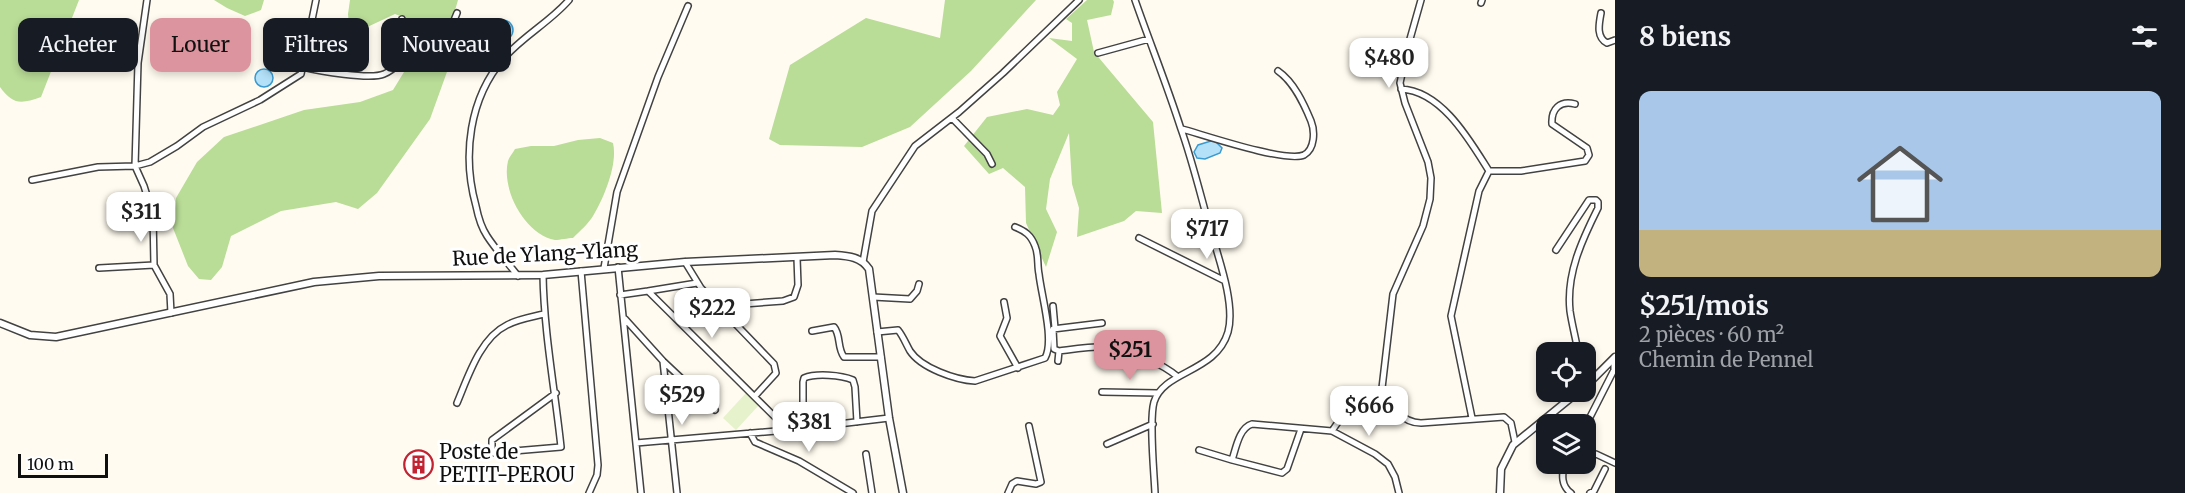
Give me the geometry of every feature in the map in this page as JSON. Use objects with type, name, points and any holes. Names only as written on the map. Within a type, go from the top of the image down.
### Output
[{"type":"street","points":[[147,0],[138,63],[135,166],[153,215],[154,265],[170,294],[171,313]]},
{"type":"street","points":[[313,18],[316,0]]},
{"type":"street","points":[[511,52],[569,0]]},
{"type":"street","points":[[903,493],[889,418],[869,269],[863,262],[870,216],[915,146],[952,118],[1003,73],[1079,0]]},
{"type":"street","points":[[1135,0],[1182,129],[1225,281],[1229,317],[1228,332],[1220,349],[1203,365],[1178,377],[1158,393],[1153,404],[1155,493]]},
{"type":"street","points":[[1421,0],[1402,71],[1401,89],[1428,162],[1430,189],[1423,226],[1393,294],[1382,388],[1385,396],[1397,411],[1410,421],[1421,423],[1499,416],[1508,419],[1514,429],[1515,442]]},
{"type":"street","points":[[604,268],[617,192],[658,77],[688,6]]},
{"type":"street","points":[[455,18],[457,13]]},
{"type":"street","points":[[1601,13],[1599,29],[1602,40],[1606,43],[1615,40]]},
{"type":"street","points":[[1098,53],[1149,39]]},
{"type":"street","points":[[1182,129],[1285,156],[1304,155],[1310,150],[1312,124],[1287,78],[1278,71]]},
{"type":"street","points":[[32,180],[98,167],[135,166],[150,162],[203,127],[260,100],[302,72]]},
{"type":"street","points":[[328,72],[376,77],[388,72]]},
{"type":"street","points":[[493,72],[484,89],[471,129],[468,153],[471,188],[479,219],[486,235],[518,276]]},
{"type":"street","points":[[1401,89],[1418,92],[1435,103],[1468,136],[1489,171]]},
{"type":"street","points":[[1489,171],[1521,171],[1585,161],[1589,155],[1587,148],[1552,124],[1554,109],[1567,103],[1575,104]]},
{"type":"street","points":[[952,118],[987,154],[992,164]]},
{"type":"street","points":[[1472,418],[1451,316],[1479,191],[1489,171]]},
{"type":"street","points":[[1556,250],[1589,200],[1596,200],[1598,208],[1581,241],[1572,282],[1570,311],[1576,342]]},
{"type":"street","points":[[877,332],[898,330],[915,356],[939,372],[961,379],[975,381],[1045,358],[1049,351],[1046,307],[1038,273],[1037,255],[1026,231],[1015,227]]},
{"type":"street","points":[[1139,238],[1225,281]]},
{"type":"street","name":"Rue de Ylang-Ylang","points":[[0,323],[30,335],[56,337],[292,286],[379,276],[543,275],[685,262],[835,255],[851,257],[863,262]]},
{"type":"street","points":[[717,306],[783,301],[794,297],[798,285],[797,258]]},
{"type":"street","points":[[685,262],[697,283],[717,306],[774,364],[776,373],[755,396]]},
{"type":"street","points":[[99,268],[154,265]]},
{"type":"street","points":[[618,267],[641,493]]},
{"type":"street","points":[[581,271],[598,455],[597,475],[589,493]]},
{"type":"street","points":[[543,275],[544,314],[556,393],[561,447],[492,453],[492,440],[556,393]]},
{"type":"street","points":[[620,295],[697,283]]},
{"type":"street","points":[[873,297],[910,299],[917,291],[919,284]]},
{"type":"street","points":[[648,291],[788,430]]},
{"type":"street","points":[[1004,302],[1007,318],[1000,336],[1018,368]]},
{"type":"street","points":[[1053,306],[1054,349],[1059,351],[1112,347],[1128,351],[1170,370],[1178,377]]},
{"type":"street","points":[[457,403],[488,340],[505,325],[544,314]]},
{"type":"street","points":[[624,318],[663,361],[715,410]]},
{"type":"street","points":[[1055,328],[1102,323]]},
{"type":"street","points":[[812,330],[834,327],[837,331],[840,353],[844,357],[881,357]]},
{"type":"street","points":[[1058,361],[1059,351]]},
{"type":"street","points":[[1596,376],[1614,358]]},
{"type":"street","points":[[1592,414],[1614,370],[1614,358]]},
{"type":"street","points":[[663,361],[677,493]]},
{"type":"street","points":[[803,429],[803,382],[804,378],[811,376],[844,377],[853,380],[857,422]]},
{"type":"street","points":[[1332,431],[1340,418],[1359,401],[1382,388]]},
{"type":"street","points":[[1102,392],[1158,393]]},
{"type":"street","points":[[1500,493],[1502,469],[1508,452],[1515,442],[1565,402]]},
{"type":"street","points":[[636,443],[803,429],[889,418]]},
{"type":"street","points":[[1107,444],[1153,424]]},
{"type":"street","points":[[1232,460],[1243,430],[1248,425],[1332,431],[1383,459],[1391,469],[1399,493]]},
{"type":"street","points":[[1008,493],[1012,484],[1017,481],[1036,484],[1041,482],[1029,426]]},
{"type":"street","points":[[1199,450],[1282,473],[1287,469],[1301,429]]},
{"type":"street","points":[[750,433],[755,442],[799,461],[853,493]]},
{"type":"street","points":[[866,454],[872,493]]},
{"type":"street","points":[[1596,454],[1615,462]]},
{"type":"street","points":[[1590,493],[1594,490],[1605,469]]},
{"type":"street","points":[[1562,474],[1564,484],[1571,493]]},
{"type":"green space","points":[[0,0],[79,0],[72,18],[18,18],[18,72],[51,72],[41,97],[23,102],[13,100],[0,87]]},
{"type":"green space","points":[[214,0],[264,0],[261,10],[245,16]]},
{"type":"green space","points":[[350,0],[458,0],[453,18],[405,18],[395,14],[381,18],[381,21],[369,26],[369,18],[348,18]]},
{"type":"green space","points":[[945,0],[1036,0],[971,71],[910,127],[862,147],[780,145],[769,139],[790,65],[866,18],[940,38]]},
{"type":"green space","points":[[1087,0],[1113,0],[1114,2],[1111,15],[1087,20],[1094,52],[1153,122],[1162,213],[1136,211],[1124,221],[1077,237],[1079,208],[1072,184],[1069,133],[1050,179],[1046,209],[1057,232],[1046,267],[1026,223],[1025,187],[1003,168],[989,174],[964,146],[987,117],[1027,109],[1053,115],[1060,105],[1057,92],[1077,59],[1049,38],[1072,41],[1072,23],[1066,19]]},
{"type":"green space","points":[[404,72],[447,72],[430,119],[377,193],[358,209],[336,202],[281,211],[231,236],[222,267],[211,280],[199,279],[188,266],[173,228],[176,198],[197,162],[224,137],[304,110],[360,102],[393,90]]},
{"type":"green space","points":[[600,138],[613,143],[614,161],[605,191],[593,216],[573,238],[555,240],[544,236],[525,220],[512,197],[507,172],[509,158],[515,149],[554,146]]},
{"type":"green space","points":[[746,393],[759,405],[736,430],[723,418]]},
{"type":"water","points":[[263,69],[263,72],[270,72],[272,75],[270,84],[264,87],[258,84],[255,78],[258,72]]},
{"type":"water","points":[[1214,140],[1222,148],[1220,153],[1205,159],[1197,158],[1194,152],[1198,145]]},
{"type":"place","name":"Poste de PETIT-PEROU","points":[[418,464]]}]
